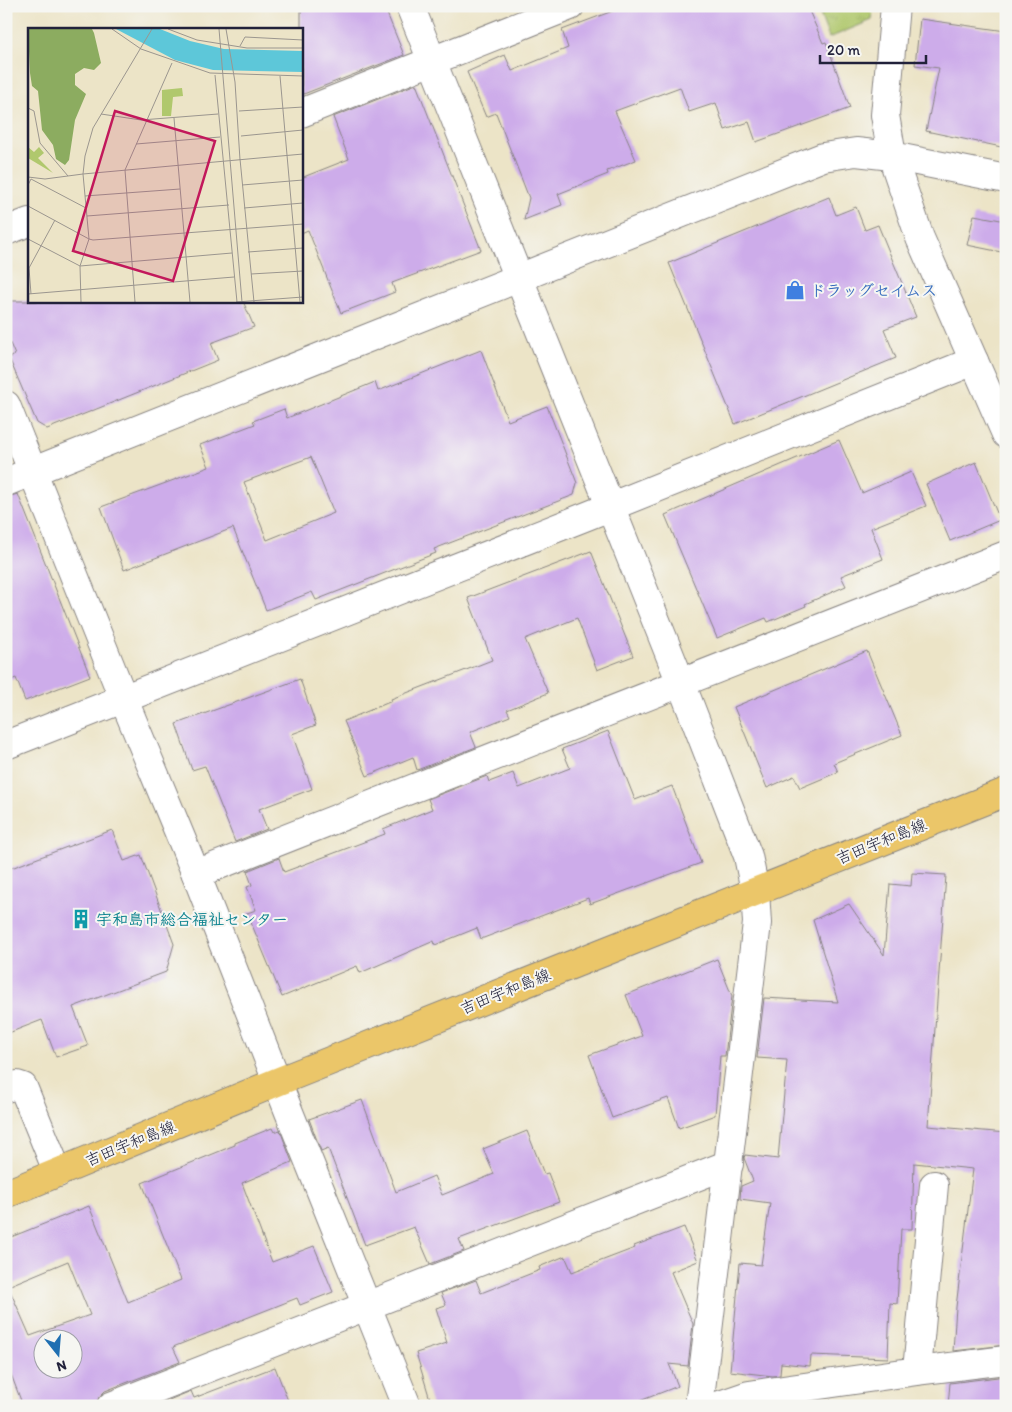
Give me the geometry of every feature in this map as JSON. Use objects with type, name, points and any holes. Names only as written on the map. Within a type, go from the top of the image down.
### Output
[{"type":"main road","name":"吉田宇和島線","points":[[6,1194],[277,1082],[1006,792]]},
{"type":"street","points":[[410,6],[681,683],[748,856],[755,891],[757,923],[699,1406]]},
{"type":"street","points":[[302,113],[570,6]]},
{"type":"street","points":[[895,6],[885,115],[892,156],[920,238],[1006,434]]},
{"type":"street","points":[[6,482],[823,157],[856,152],[892,156],[1006,179]]},
{"type":"street","points":[[6,231],[28,222]]},
{"type":"street","points":[[6,745],[124,700],[974,361]]},
{"type":"street","points":[[6,405],[196,874],[407,1406]]},
{"type":"street","points":[[196,874],[1006,555]]},
{"type":"street","points":[[6,1088],[17,1085],[23,1087],[58,1173]]},
{"type":"street","points":[[111,1406],[729,1164]]},
{"type":"street","points":[[917,1371],[934,1185]]},
{"type":"street","points":[[717,1406],[750,1395],[1006,1360]]},
{"type":"green space","points":[[817,6],[873,6],[872,20],[829,38]]},
{"type":"building","points":[[301,6],[384,6],[404,55],[302,95]]},
{"type":"building","points":[[626,6],[807,6],[823,43],[826,42],[850,108],[756,142],[749,122],[725,130],[716,103],[689,112],[680,87],[615,111],[636,160],[607,171],[608,174],[558,194],[562,205],[524,220],[529,198],[496,113],[486,117],[467,72],[505,55],[512,71],[568,48],[562,30]]},
{"type":"building","points":[[920,19],[1006,31],[1006,148],[926,131],[939,68],[915,65]]},
{"type":"building","points":[[416,84],[481,250],[392,283],[395,292],[341,313],[308,230],[302,233],[302,178],[349,159],[333,117]]},
{"type":"building","points":[[829,197],[836,215],[856,207],[865,230],[878,225],[916,317],[884,329],[896,358],[735,424],[669,263]]},
{"type":"building","points":[[974,215],[1006,221],[1006,253],[967,245]]},
{"type":"building","points":[[6,301],[243,302],[254,327],[211,343],[218,360],[47,429],[37,423],[9,358],[15,355],[6,334]]},
{"type":"building","points":[[481,350],[508,421],[547,406],[577,483],[574,495],[434,549],[436,553],[316,600],[312,592],[266,610],[233,528],[124,570],[101,507],[209,467],[200,445],[255,424],[253,421],[284,409],[287,418],[375,382],[378,391]],"holes":[[[311,457],[334,513],[267,540],[244,482]]]},
{"type":"building","points":[[839,440],[862,493],[911,472],[926,506],[871,528],[883,559],[841,576],[846,586],[768,622],[766,618],[717,638],[665,515]]},
{"type":"building","points":[[976,462],[1000,520],[950,541],[926,484]]},
{"type":"building","points":[[18,494],[90,676],[25,701],[16,678],[6,682],[6,497]]},
{"type":"building","points":[[591,551],[633,656],[597,670],[577,618],[525,639],[548,693],[507,710],[510,716],[470,732],[476,747],[417,770],[413,757],[367,776],[344,721],[392,701],[391,699],[492,660],[468,598]]},
{"type":"building","points":[[867,651],[902,735],[834,763],[838,772],[800,788],[794,776],[767,788],[734,707]]},
{"type":"building","points":[[300,679],[316,725],[292,734],[312,789],[259,809],[267,829],[235,842],[205,766],[192,770],[176,724]]},
{"type":"building","points":[[608,731],[635,800],[672,786],[701,863],[590,904],[588,898],[481,939],[477,928],[435,945],[434,941],[360,973],[357,966],[282,997],[247,913],[256,910],[247,887],[252,885],[247,871],[279,858],[284,872],[385,834],[383,829],[432,809],[428,799],[487,776],[489,782],[513,773],[519,788],[570,768],[562,749]]},
{"type":"building","name":"宇和島市総合福祉センター","points":[[112,830],[124,861],[141,855],[174,944],[166,972],[73,1007],[88,1046],[56,1057],[42,1020],[6,1034],[6,870]]},
{"type":"building","points":[[912,873],[946,875],[928,1126],[1006,1133],[1006,1345],[953,1351],[956,1307],[973,1169],[914,1163],[912,1229],[901,1229],[897,1304],[890,1303],[888,1358],[811,1355],[810,1366],[781,1363],[780,1375],[773,1376],[730,1371],[740,1263],[761,1265],[770,1203],[740,1199],[741,1186],[753,1181],[744,1158],[745,1155],[778,1159],[787,1060],[757,1058],[764,998],[838,1002],[813,920],[849,904],[884,955],[890,884],[911,886]]},
{"type":"building","points":[[717,959],[732,996],[725,1056],[720,1056],[715,1115],[679,1128],[668,1098],[612,1118],[589,1055],[642,1036],[626,995]]},
{"type":"building","points":[[362,1100],[396,1192],[434,1176],[442,1195],[494,1174],[483,1149],[527,1131],[544,1174],[548,1173],[559,1202],[459,1239],[464,1251],[430,1264],[414,1227],[365,1245],[328,1148],[321,1151],[309,1119]]},
{"type":"building","points":[[272,1128],[274,1132],[280,1130],[292,1162],[242,1183],[272,1262],[314,1246],[333,1292],[300,1305],[297,1298],[173,1347],[180,1362],[105,1391],[99,1397],[96,1406],[23,1406],[6,1361],[6,1239],[89,1206],[128,1302],[181,1280],[142,1183],[235,1145],[235,1143]],"holes":[[[68,1261],[90,1315],[47,1330],[82,1330],[82,1380],[32,1380],[32,1335],[30,1336],[8,1286]]]},
{"type":"building","points":[[684,1227],[698,1261],[671,1272],[693,1324],[688,1366],[669,1364],[678,1386],[627,1406],[432,1406],[416,1353],[447,1343],[436,1308],[446,1305],[441,1293],[476,1280],[481,1293],[540,1270],[539,1267],[565,1256],[572,1272]]},
{"type":"building","points":[[275,1367],[290,1406],[154,1406],[191,1391],[194,1398]]},
{"type":"building","points":[[1006,1376],[1006,1406],[948,1406],[950,1383]]},
{"type":"place","name":"ドラッグセイムス","points":[[795,290]]},
{"type":"place","name":"宇和島市総合福祉センター","points":[[81,919]]}]
